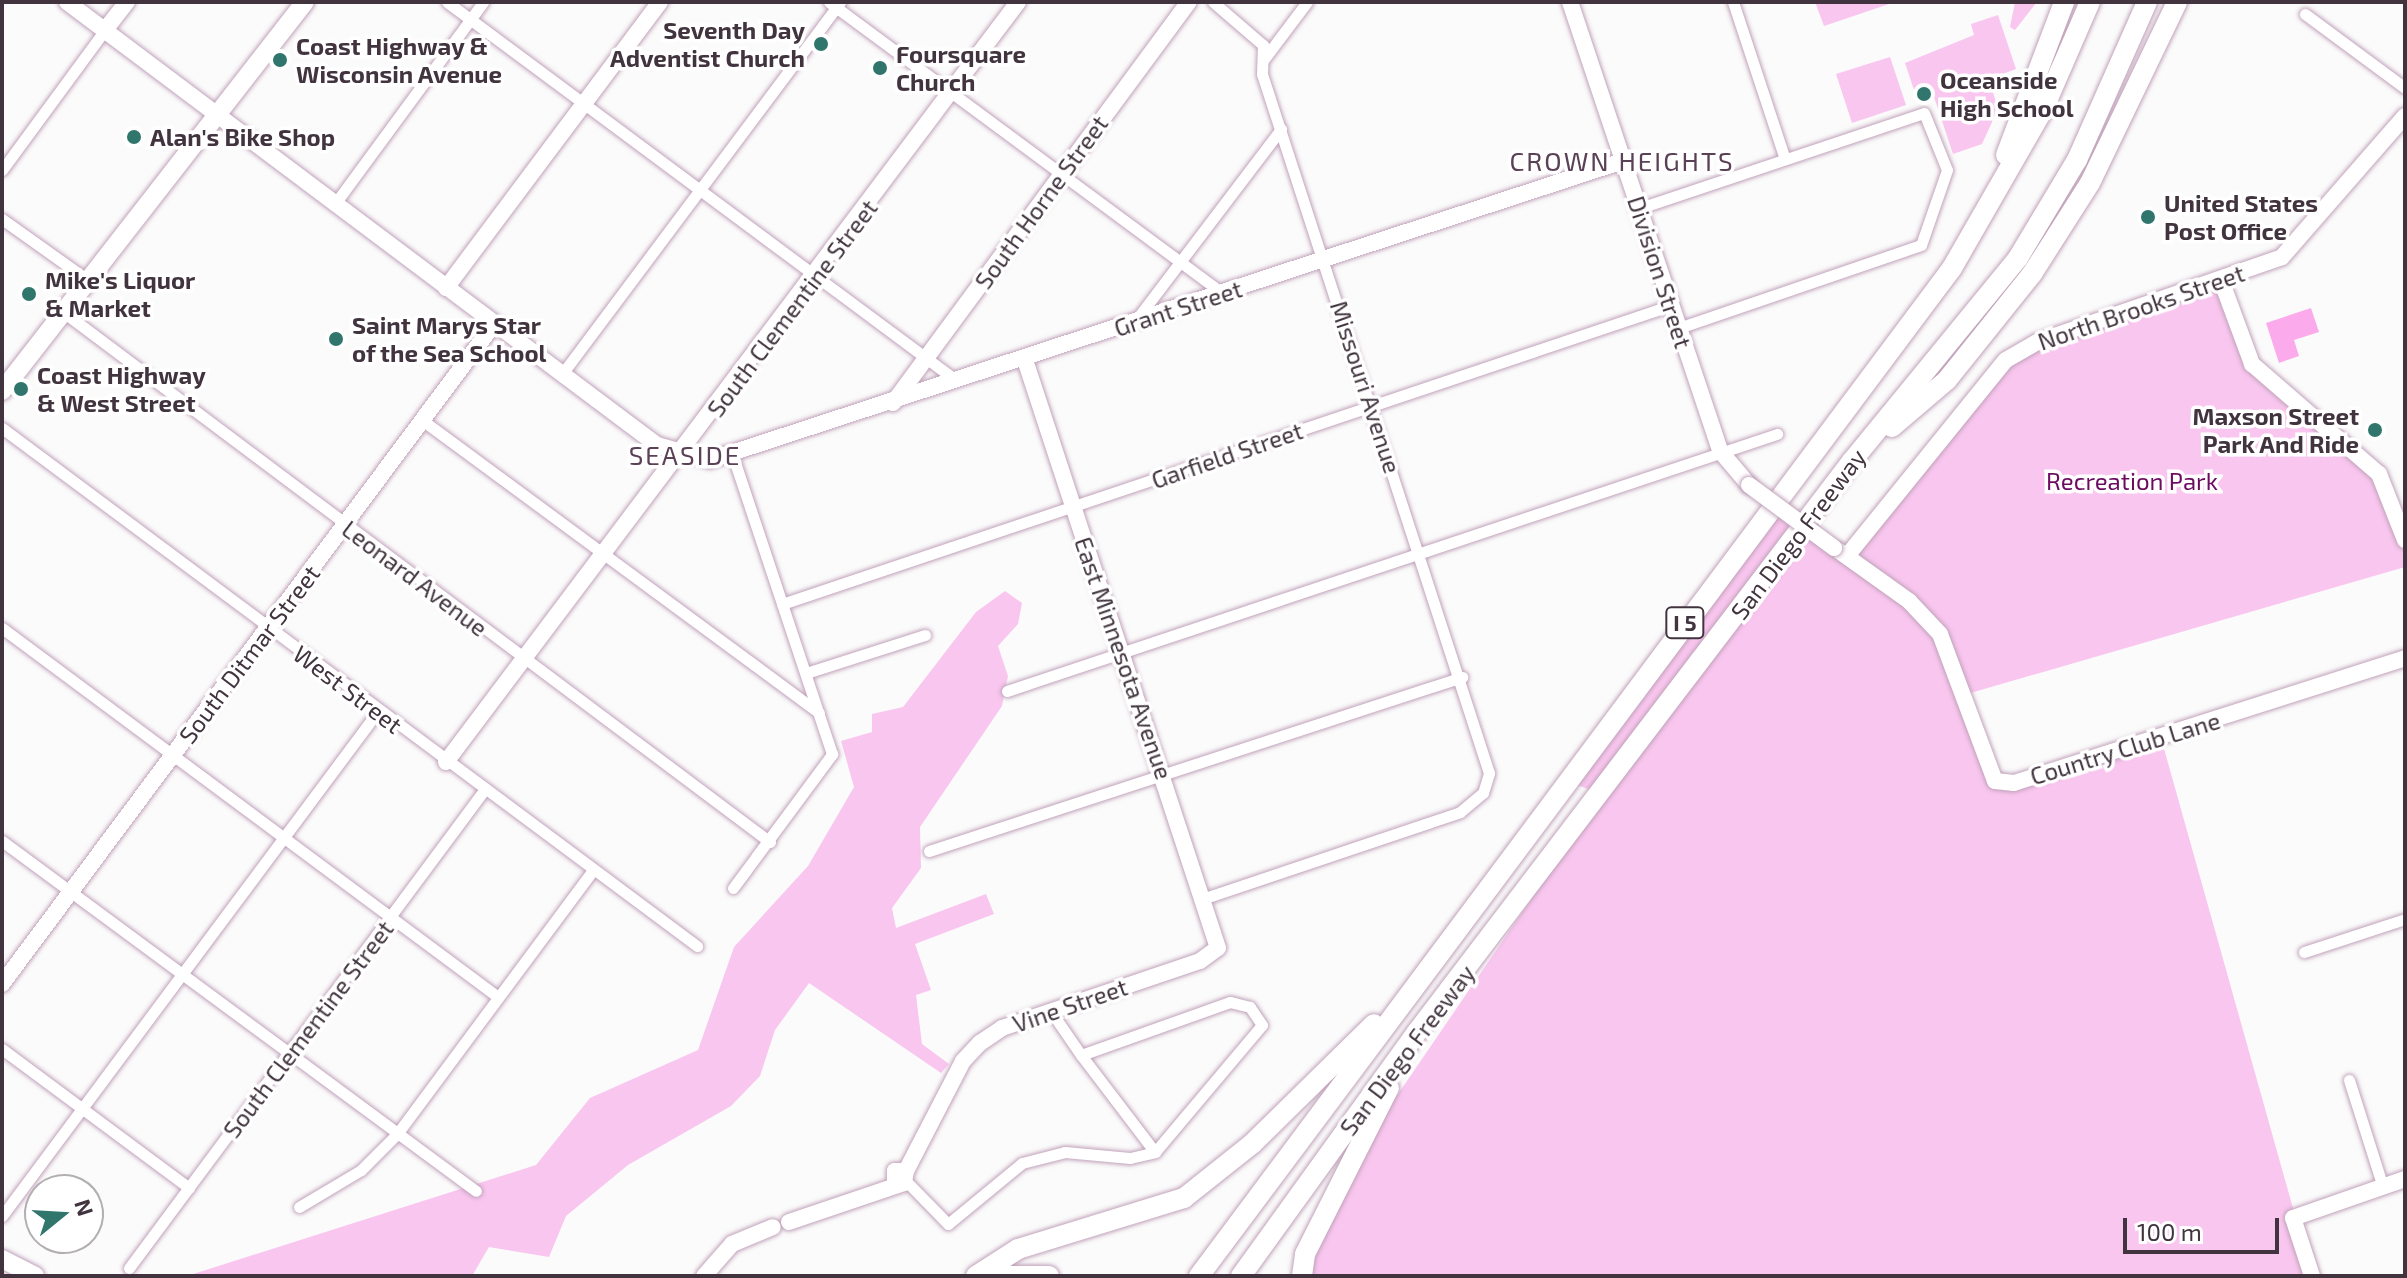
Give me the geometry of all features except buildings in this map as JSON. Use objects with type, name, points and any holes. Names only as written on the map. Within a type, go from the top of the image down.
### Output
[{"type":"highway","points":[[1979,223],[2064,2]]},
{"type":"highway","name":"San Diego Freeway","points":[[1199,1276],[1979,223],[2043,110],[2090,2]]},
{"type":"highway","name":"San Diego Freeway","points":[[1241,1276],[1417,1032],[1852,461],[2018,258],[2077,160],[2147,2]]},
{"type":"highway","points":[[1852,461],[1947,380],[2032,274],[2090,183],[2177,2]]},
{"type":"highway","points":[[976,1276],[1018,1249],[1184,1198],[1252,1144],[1420,979]]},
{"type":"highway","points":[[1302,1276],[1305,1254],[1417,1032]]},
{"type":"highway","points":[[1006,1276],[1049,1276]]},
{"type":"main road","points":[[2,391],[86,279],[219,115],[305,2]]},
{"type":"main road","points":[[2,1259],[35,1276]]},
{"type":"street","points":[[67,2],[494,324],[682,456]]},
{"type":"street","points":[[2,170],[127,2]]},
{"type":"street","points":[[447,2],[958,381]]},
{"type":"street","points":[[334,205],[483,2]]},
{"type":"street","points":[[446,288],[660,2]]},
{"type":"street","name":"South Clementine Street","points":[[446,762],[682,456],[1018,2]]},
{"type":"street","name":"South Horne Street","points":[[893,403],[1189,2]]},
{"type":"street","name":"Missouri Avenue","points":[[1205,898],[1460,812],[1483,793],[1488,757],[1281,129],[1262,63],[1259,37],[1213,2]]},
{"type":"street","points":[[1262,63],[1307,2]]},
{"type":"street","name":"Division Street","points":[[1570,2],[1721,452],[1749,485],[1789,515]]},
{"type":"street","points":[[1733,2],[1785,159]]},
{"type":"street","points":[[562,374],[701,190],[835,4],[1222,293]]},
{"type":"street","points":[[2305,14],[2405,88]]},
{"type":"street","points":[[1640,208],[1924,113],[1947,170],[1915,248],[1678,328]]},
{"type":"street","name":"North Brooks Street","points":[[1841,552],[1974,395],[2029,346],[2282,257],[2405,116]]},
{"type":"street","points":[[1135,322],[1281,129]]},
{"type":"street","name":"Grant Street","points":[[682,456],[733,456],[1623,161]]},
{"type":"street","points":[[2,219],[86,279]]},
{"type":"street","points":[[2221,280],[2252,364],[2379,474],[2405,540]]},
{"type":"street","name":"Garfield Street","points":[[782,604],[1672,305]]},
{"type":"street","name":"Leonard Avenue","points":[[62,311],[344,526],[770,842]]},
{"type":"street","name":"South Ditmar Street","points":[[2,984],[494,324]]},
{"type":"street","name":"East Minnesota Avenue","points":[[1025,360],[1218,936],[1213,955]]},
{"type":"street","points":[[422,420],[819,713]]},
{"type":"street","name":"West Street","points":[[2,428],[446,762],[697,946]]},
{"type":"street","points":[[1007,691],[1777,434]]},
{"type":"street","points":[[733,456],[832,754],[770,842],[733,888]]},
{"type":"street","name":"Country Club Lane","points":[[1789,515],[1909,601],[1940,634],[1995,781],[2014,783],[2405,658]]},
{"type":"street","points":[[2,628],[498,997]]},
{"type":"street","points":[[806,673],[925,635]]},
{"type":"street","points":[[929,851],[1165,778],[1462,677]]},
{"type":"street","points":[[2,1216],[378,711]]},
{"type":"street","name":"South Clementine Street","points":[[129,1268],[485,789]]},
{"type":"street","points":[[2,841],[476,1191]]},
{"type":"street","points":[[299,1207],[361,1170],[397,1134],[593,870]]},
{"type":"street","points":[[2304,952],[2405,919]]},
{"type":"street","name":"Vine Street","points":[[902,1178],[963,1061],[1002,1028],[1213,955]]},
{"type":"street","points":[[704,1276],[732,1244],[902,1178],[948,1224],[1022,1163],[1085,1155],[1155,1152],[1262,1034],[1250,1007],[1230,1002],[1081,1055]]},
{"type":"street","points":[[1050,1010],[1155,1152]]},
{"type":"street","points":[[2,1049],[189,1188]]},
{"type":"street","points":[[2349,1080],[2383,1187]]},
{"type":"street","points":[[2312,1276],[2293,1218],[2405,1179]]},
{"type":"green space","points":[[1815,2],[1895,2],[1824,26]]},
{"type":"green space","points":[[2015,2],[2037,2],[2015,30],[2010,27]]},
{"type":"green space","points":[[1998,15],[2016,69],[1989,79],[1998,109],[1982,144],[1953,154],[1934,97],[1918,102],[1905,63],[1974,35],[1971,24]]},
{"type":"green space","points":[[1890,57],[1906,105],[1852,123],[1836,74]]},
{"type":"green space","name":"Recreation Park","points":[[2222,284],[2249,362],[2364,461],[2405,540],[2405,567],[1967,694],[1998,779],[2161,738],[2312,1276],[1302,1276],[1368,1138],[1603,794],[1562,780],[1771,505],[1849,550],[2017,356]]},
{"type":"green space","points":[[1005,591],[1022,603],[1018,624],[998,646],[1008,676],[1002,706],[920,827],[921,868],[892,908],[896,928],[986,894],[994,914],[915,944],[931,990],[916,995],[922,1044],[949,1064],[941,1073],[809,983],[775,1030],[760,1076],[731,1106],[628,1165],[566,1216],[549,1257],[489,1247],[472,1276],[187,1276],[536,1165],[590,1098],[698,1050],[734,947],[808,866],[854,787],[841,741],[872,732],[872,714],[903,707],[976,612]]},
{"type":"shaded area","points":[[2311,308],[2319,332],[2294,340],[2299,356],[2279,363],[2266,323]]},
{"type":"place","name":"Seventh Day Adventist Church","points":[[821,44]]},
{"type":"place","name":"Coast Highway & Wisconsin Avenue","points":[[280,60]]},
{"type":"place","name":"Foursquare Church","points":[[880,68]]},
{"type":"place","name":"Oceanside High School","points":[[1924,94]]},
{"type":"place","name":"Alan's Bike Shop","points":[[134,137]]},
{"type":"place","name":"United States Post Office","points":[[2148,217]]},
{"type":"place","name":"Mike's Liquor & Market","points":[[29,294]]},
{"type":"place","name":"Saint Marys Star of the Sea School","points":[[336,339]]},
{"type":"place","name":"Coast Highway & West Street","points":[[21,389]]},
{"type":"place","name":"Maxson Street Park And Ride","points":[[2375,430]]},
{"type":"district","name":"CROWN HEIGHTS","points":[[1622,161]]},
{"type":"district","name":"SEASIDE","points":[[685,455]]}]
